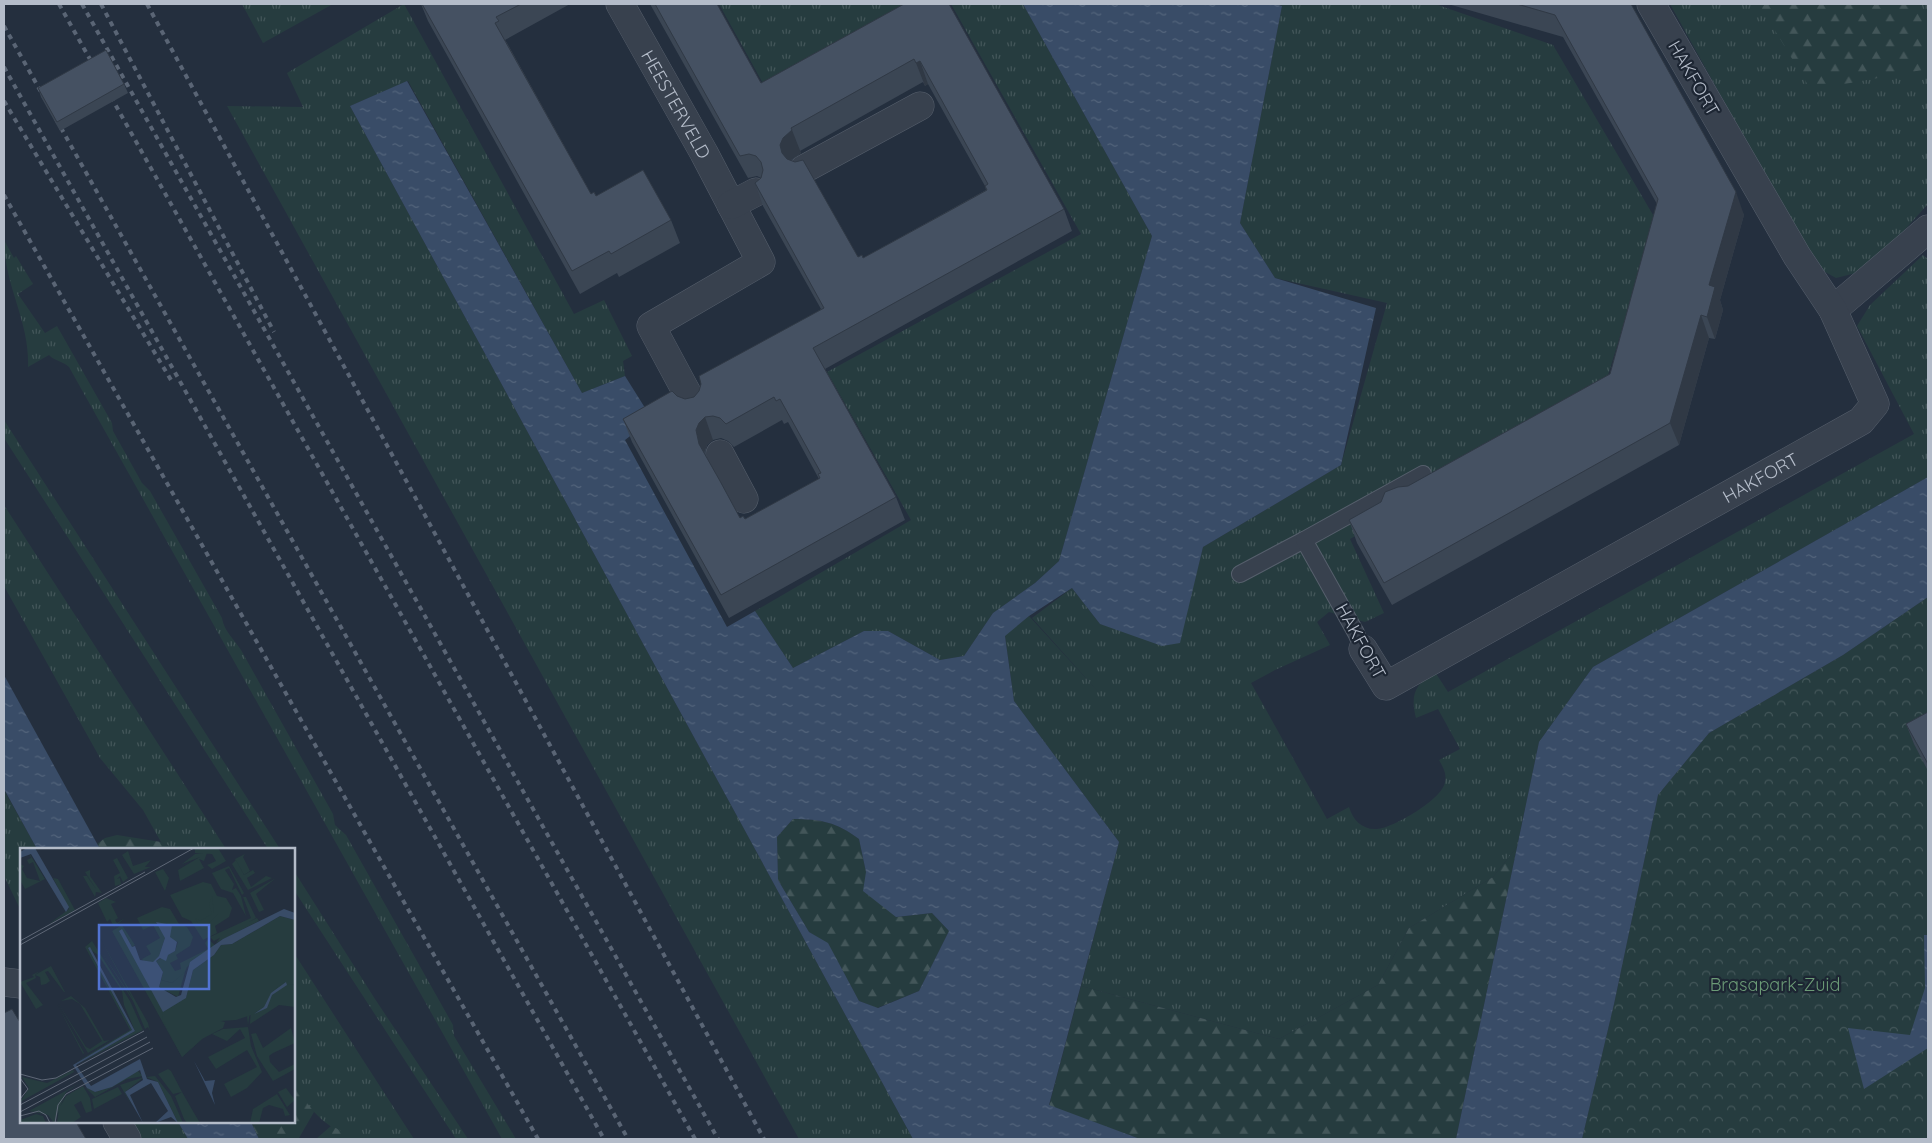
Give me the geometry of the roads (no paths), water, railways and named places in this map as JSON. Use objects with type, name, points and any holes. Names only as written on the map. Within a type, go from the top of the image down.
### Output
[{"type":"street","name":"HEESTERVELD","points":[[620,4],[761,262],[651,326],[694,406]]},
{"type":"street","name":"HAKFORT","points":[[1363,649],[1386,686],[1861,422],[1875,404],[1834,310],[1797,256],[1651,4]]},
{"type":"street","points":[[804,169],[920,106]]},
{"type":"street","points":[[731,205],[756,192]]},
{"type":"street","points":[[1834,310],[1928,228]]},
{"type":"street","points":[[720,454],[744,499]]},
{"type":"street","points":[[4,982],[20,984]]},
{"type":"street","points":[[118,1123],[127,1139]]},
{"type":"lane","points":[[1240,574],[1423,474]]},
{"type":"lane","name":"HAKFORT","points":[[1304,540],[1363,649]]},
{"type":"water","points":[[1023,4],[1274,4],[1282,6],[1240,223],[1275,278],[1376,308],[1341,465],[1203,547],[1180,643],[1162,646],[1100,624],[1072,588],[1029,616],[1005,636],[1014,701],[1119,842],[1049,1105],[1140,1139],[913,1139],[350,106],[407,81],[582,393],[625,376],[652,419],[625,440],[727,627],[755,611],[793,668],[864,631],[888,631],[940,660],[964,656],[993,613],[1035,583],[1059,561],[1152,236]],"holes":[[[793,819],[835,825],[859,839],[866,872],[863,891],[896,917],[932,913],[949,931],[919,991],[878,1008],[859,1001],[828,943],[809,932],[778,880],[777,837]]]},
{"type":"water","points":[[1928,477],[1928,597],[1843,655],[1709,733],[1658,795],[1614,1004],[1582,1139],[1456,1139],[1539,742],[1593,667]]},
{"type":"water","points":[[4,675],[99,848],[36,848],[4,789]]},
{"type":"water","points":[[1924,935],[1928,935],[1928,1048],[1864,1089],[1848,1028],[1910,1035],[1925,988]]},
{"type":"water","points":[[179,1123],[251,1123],[259,1139],[188,1139]]},
{"type":"railway","points":[[59,4],[96,70]]},
{"type":"railway","points":[[82,4],[718,1139]]},
{"type":"railway","points":[[101,4],[274,332]]},
{"type":"railway","points":[[147,4],[764,1139]]},
{"type":"railway","points":[[4,26],[45,99]]},
{"type":"railway","points":[[4,67],[604,1139]]},
{"type":"railway","points":[[106,88],[695,1139]]},
{"type":"railway","points":[[4,101],[171,380]]},
{"type":"railway","points":[[56,119],[628,1139]]},
{"type":"railway","points":[[4,195],[538,1139]]},
{"type":"park label","name":"Brasapark-Zuid","points":[[1775,984]]}]
